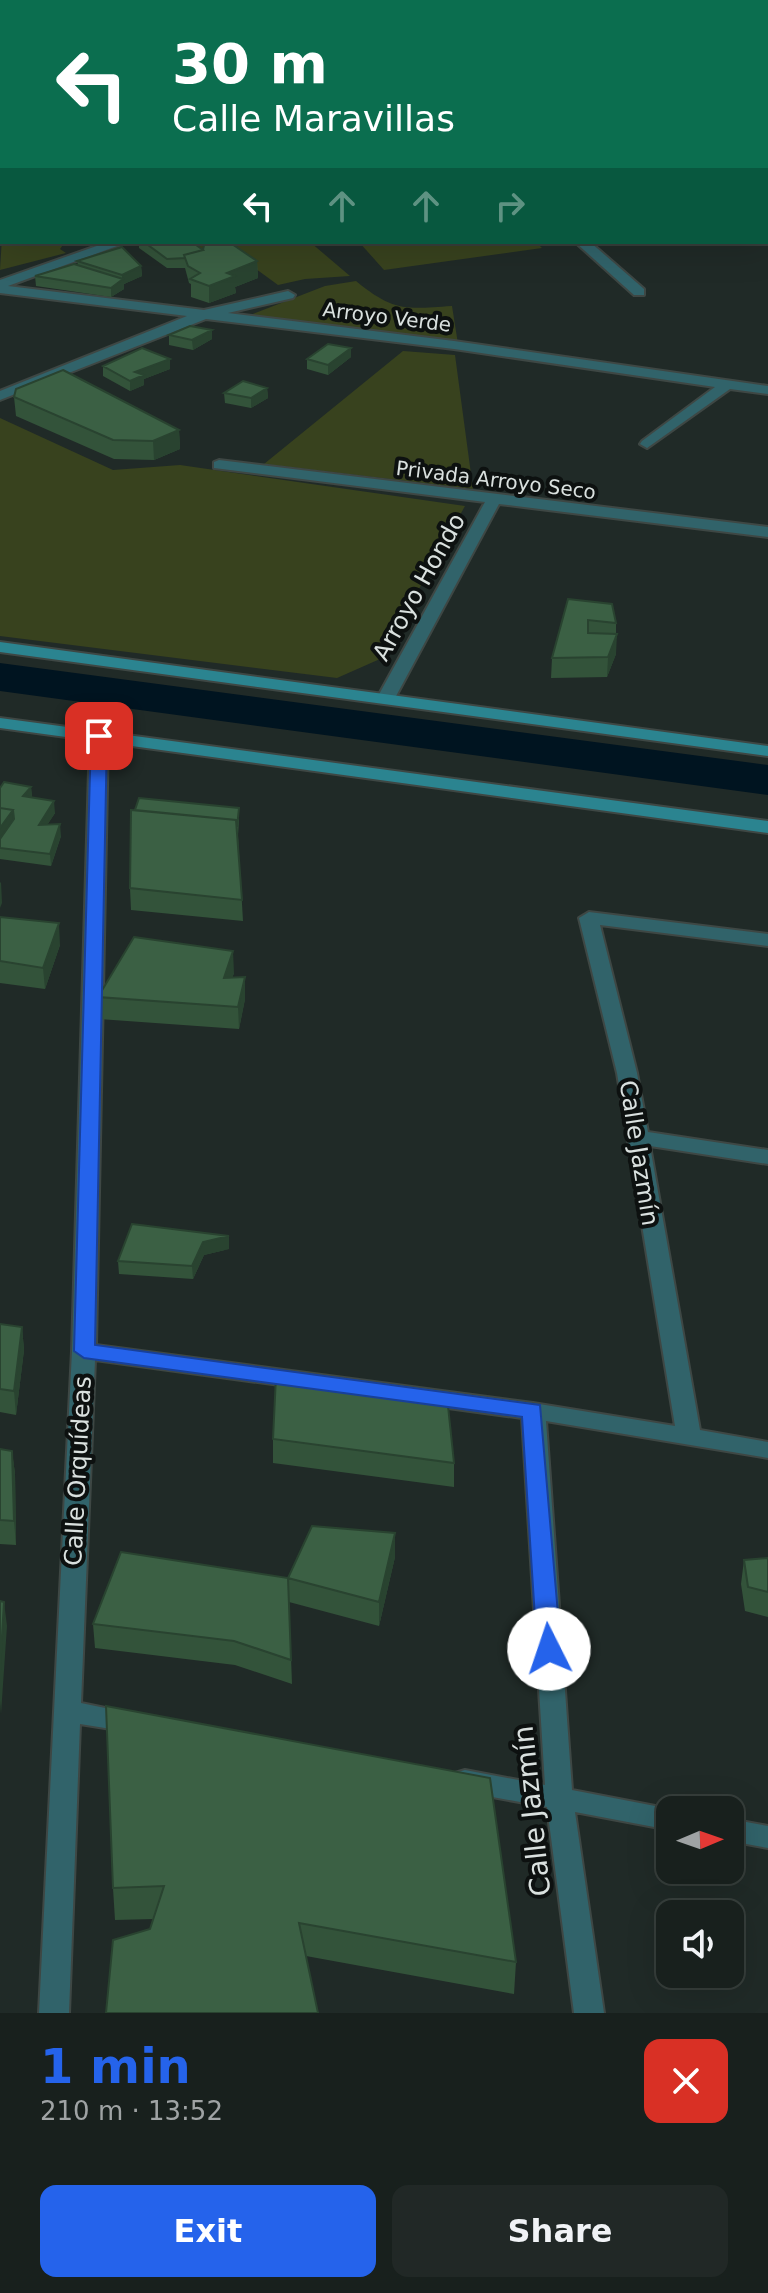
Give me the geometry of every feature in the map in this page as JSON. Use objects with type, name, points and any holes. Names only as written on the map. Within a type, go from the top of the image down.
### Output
[{"type":"street","points":[[0,286],[116,244]]},
{"type":"street","points":[[584,244],[639,292]]},
{"type":"street","name":"Arroyo Verde","points":[[0,286],[768,390]]},
{"type":"street","points":[[0,396],[205,314],[288,295]]},
{"type":"street","points":[[647,444],[726,385]]},
{"type":"street","name":"Privada Arroyo Seco","points":[[219,465],[768,532]]},
{"type":"street","name":"Arroyo Hondo","points":[[386,698],[494,499]]},
{"type":"street","points":[[0,647],[768,751]]},
{"type":"street","points":[[0,723],[768,827]]},
{"type":"street","name":"Calle Orquídeas","points":[[54,2013],[84,1351],[99,736]]},
{"type":"street","name":"Calle Jazmín","points":[[689,1436],[627,1073],[589,918],[768,940]]},
{"type":"street","points":[[637,1137],[768,1157]]},
{"type":"street","points":[[84,1351],[533,1411],[768,1450]]},
{"type":"street","name":"Calle Jazmín","points":[[533,1411],[559,1798],[589,2013]]},
{"type":"street","points":[[67,1711],[159,1727]]},
{"type":"street","points":[[436,1776],[656,1816]]},
{"type":"street","points":[[744,1833],[768,1837]]},
{"type":"green space","points":[[2,244],[64,244],[60,249],[66,253],[0,270]]},
{"type":"green space","points":[[188,244],[312,244],[350,276],[305,279],[278,285],[234,253],[208,254]]},
{"type":"green space","points":[[361,244],[538,244],[542,248],[384,270]]},
{"type":"green space","points":[[356,281],[380,298],[401,306],[452,306],[458,344],[245,317],[325,286]]},
{"type":"green space","points":[[403,351],[455,355],[473,489],[264,464]]},
{"type":"green space","points":[[0,418],[113,470],[180,465],[465,506],[380,659],[337,678],[0,636]]},
{"type":"building","points":[[147,244],[195,244],[203,250],[184,255],[185,258],[167,259]]},
{"type":"building","points":[[232,244],[257,261],[227,273],[235,276],[209,286],[190,279],[200,273],[188,266],[184,255],[203,250],[204,245]]},
{"type":"building","points":[[122,247],[141,266],[122,275],[77,261]]},
{"type":"building","points":[[74,264],[123,279],[111,288],[35,276]]},
{"type":"building","points":[[190,326],[212,330],[192,340],[169,335]]},
{"type":"building","points":[[328,344],[351,348],[328,365],[307,359]]},
{"type":"building","points":[[142,348],[170,359],[135,372],[144,375],[130,381],[103,366]]},
{"type":"building","points":[[63,370],[179,430],[153,441],[113,440],[14,397],[16,389]]},
{"type":"building","points":[[243,381],[267,388],[251,398],[224,393]]},
{"type":"building","points":[[568,599],[612,604],[616,623],[588,620],[588,633],[617,634],[608,657],[552,658]]},
{"type":"building","points":[[4,782],[31,787],[23,796],[54,801],[39,825],[60,824],[50,854],[0,848],[0,839],[14,819],[13,810],[0,808],[0,788]]},
{"type":"building","points":[[139,798],[239,808],[237,827],[236,820],[135,810]]},
{"type":"building","points":[[0,808],[13,810],[0,828]]},
{"type":"building","points":[[131,810],[236,820],[242,900],[130,888]]},
{"type":"building","points":[[0,917],[59,923],[43,968],[0,961]]},
{"type":"building","points":[[134,937],[233,951],[224,978],[245,977],[238,1007],[98,997]]},
{"type":"building","points":[[132,1224],[229,1236],[203,1242],[192,1266],[118,1261]]},
{"type":"building","points":[[0,1324],[22,1327],[14,1391],[0,1389]]},
{"type":"building","points":[[276,1376],[448,1406],[454,1463],[273,1439]]},
{"type":"building","points":[[0,1449],[12,1451],[14,1521],[0,1520]]},
{"type":"building","points":[[312,1526],[395,1533],[379,1602],[288,1578]]},
{"type":"building","points":[[121,1552],[288,1578],[291,1660],[234,1641],[93,1624]]},
{"type":"building","points":[[768,1558],[768,1592],[748,1587],[744,1560]]},
{"type":"building","points":[[0,1601],[4,1602],[0,1670]]},
{"type":"building","points":[[106,1706],[490,1778],[516,1962],[299,1923],[318,2013],[106,2013],[113,1940],[150,1929],[164,1886],[113,1888]]},
{"type":"waterway","points":[[0,677],[768,780]]},
{"type":"route","points":[[99,736],[84,1351],[533,1411],[549,1649]]}]
